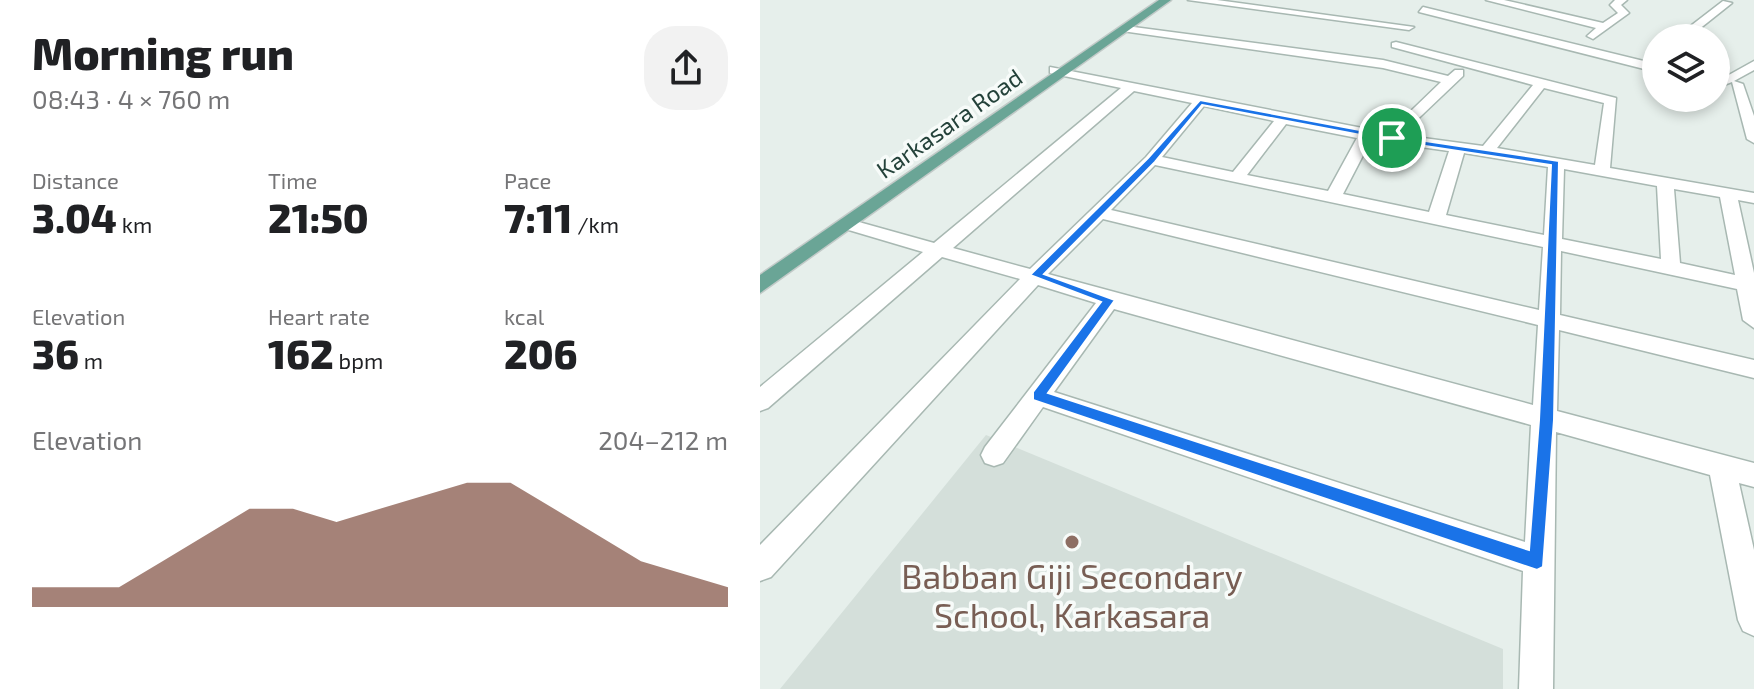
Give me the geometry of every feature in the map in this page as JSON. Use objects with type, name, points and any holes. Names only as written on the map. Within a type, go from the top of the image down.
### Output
[{"type":"main road","name":"Karkasara Road","points":[[760,286],[1155,0]]},
{"type":"main road","name":"Karkasara Road","points":[[760,271],[1166,0]]},
{"type":"street","points":[[1193,0],[1409,27]]},
{"type":"street","points":[[1383,64],[1423,6],[1442,0]]},
{"type":"street","points":[[1491,0],[1604,27]]},
{"type":"street","points":[[1519,6],[1533,0]]},
{"type":"street","points":[[1699,24],[1727,3]]},
{"type":"street","points":[[1578,48],[1624,13],[1619,5]]},
{"type":"street","points":[[1423,6],[1578,48],[1642,61]]},
{"type":"street","points":[[1126,29],[1383,64],[1451,81]]},
{"type":"street","points":[[1396,45],[1613,102],[1602,170]]},
{"type":"street","points":[[1392,138],[1402,124],[1469,65]]},
{"type":"street","points":[[1730,80],[1754,65]]},
{"type":"street","points":[[1059,71],[1282,120],[1602,170],[1754,198]]},
{"type":"street","points":[[1487,151],[1541,83]]},
{"type":"street","points":[[1730,83],[1754,87]]},
{"type":"street","points":[[760,401],[1131,87]]},
{"type":"street","points":[[1730,89],[1753,130]]},
{"type":"street","points":[[760,566],[1036,275],[1152,160],[1200,102]]},
{"type":"street","points":[[1236,178],[1282,120]]},
{"type":"street","points":[[1333,197],[1366,135]]},
{"type":"street","points":[[1436,218],[1458,147]]},
{"type":"street","points":[[1152,160],[1671,267],[1749,271]]},
{"type":"street","points":[[1536,689],[1537,561],[1547,420],[1556,163]]},
{"type":"street","points":[[1665,182],[1671,267]]},
{"type":"street","points":[[1728,194],[1749,271],[1754,320]]},
{"type":"street","points":[[1101,213],[1551,318],[1754,369]]},
{"type":"street","points":[[848,224],[937,251],[1036,275],[1109,300],[1754,475]]},
{"type":"street","points":[[994,455],[1109,300]]},
{"type":"street","points":[[1038,396],[1537,561]]},
{"type":"street","points":[[1722,467],[1750,586],[1754,620]]},
{"type":"shaded area","name":"Babban Giji Secondary School, Karkasara","points":[[986,435],[1503,649],[1503,689],[780,689]]},
{"type":"place","name":"Babban Giji Secondary School, Karkasara","points":[[1072,542]]},
{"type":"route","points":[[1200,102],[1339,131],[1392,138],[1556,163],[1547,420],[1537,561],[1038,396],[1109,300],[1036,275],[1152,160],[1200,102]]}]
